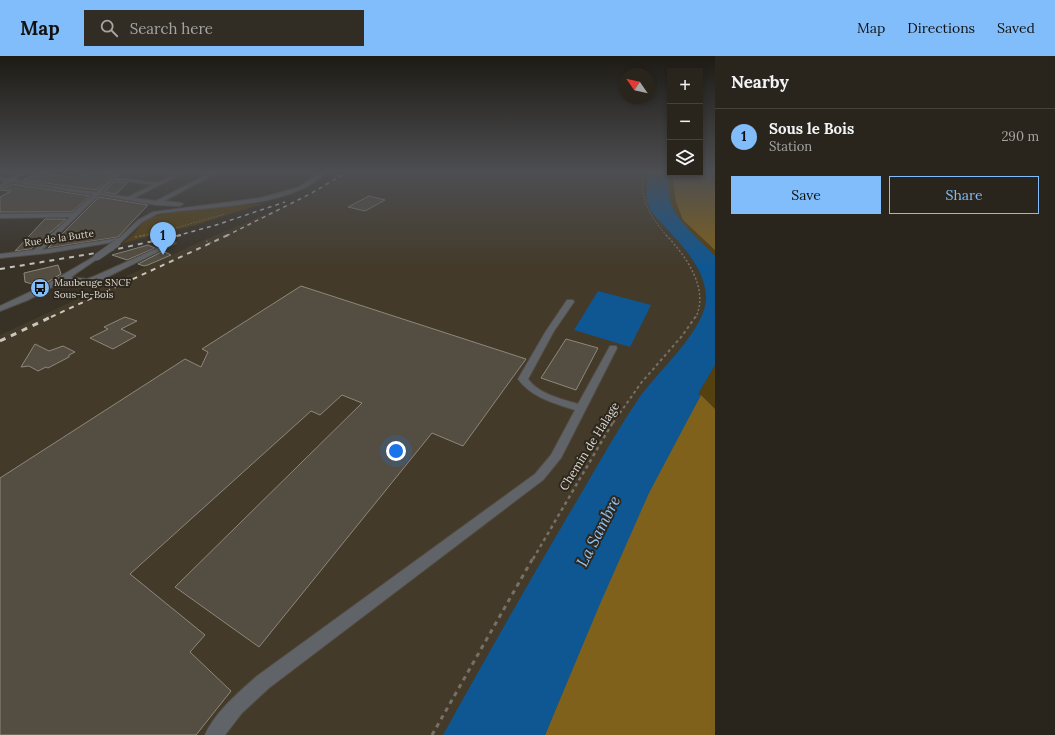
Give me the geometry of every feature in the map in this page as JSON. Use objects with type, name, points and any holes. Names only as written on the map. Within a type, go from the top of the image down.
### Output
[{"type":"street","points":[[36,252],[86,204]]},
{"type":"street","points":[[0,309],[35,294],[65,278],[97,257],[119,241],[140,221],[145,212],[155,204]]},
{"type":"street","points":[[170,204],[217,206]]},
{"type":"street","points":[[140,221],[163,211],[239,204]]},
{"type":"street","points":[[0,216],[73,215]]},
{"type":"street","name":"Rue de la Butte","points":[[0,256],[119,241]]},
{"type":"street","points":[[65,278],[87,281],[98,278],[173,243]]},
{"type":"street","points":[[570,302],[550,331],[523,378],[526,385],[536,392],[581,409]]},
{"type":"street","points":[[214,735],[236,708],[263,682],[539,477],[556,458],[613,348]]},
{"type":"path","name":"Chemin de Halage","points":[[432,735],[596,450],[624,406],[690,326],[699,310],[699,292],[696,280],[690,268],[681,252],[645,207],[645,204]]},
{"type":"path","points":[[119,241],[168,230],[231,212]]},
{"type":"path","points":[[206,241],[212,243]]},
{"type":"shaded area","points":[[263,204],[196,225],[123,243],[134,234],[143,222],[150,218],[167,213]]},
{"type":"shaded area","points":[[291,204],[681,204],[702,241],[715,256],[715,365],[698,394],[600,604],[545,735],[0,735],[0,335],[206,239]]},
{"type":"shaded area","points":[[671,204],[715,204],[715,256],[684,224]]},
{"type":"shaded area","points":[[677,204],[715,204],[715,250],[683,220]]},
{"type":"shaded area","points":[[715,365],[715,410],[698,394]]},
{"type":"shaded area","points":[[701,395],[715,409],[715,735],[545,735],[636,519],[656,477]]},
{"type":"water","name":"La Sambre","points":[[648,204],[671,204],[684,224],[715,256],[715,365],[698,394],[701,395],[649,493],[545,735],[443,735],[521,596],[619,429],[645,390],[689,338],[704,311],[706,298],[705,288],[698,269],[687,251],[649,208]]},
{"type":"water","points":[[598,291],[651,305],[630,347],[574,330]]},
{"type":"building","points":[[0,204],[81,204],[72,212],[0,212]]},
{"type":"building","points":[[92,204],[148,205],[118,237],[48,248]]},
{"type":"building","points":[[354,204],[378,204],[365,211],[348,207]]},
{"type":"building","points":[[45,219],[66,219],[31,249],[15,251]]},
{"type":"building","points":[[148,245],[155,248],[127,260],[112,255]]},
{"type":"building","points":[[163,251],[171,255],[148,265],[144,266],[138,264]]},
{"type":"building","points":[[58,265],[61,274],[46,283],[40,286],[25,282],[24,273]]},
{"type":"building","points":[[301,286],[526,359],[463,446],[432,433],[259,647],[175,587],[362,403],[342,395],[320,415],[311,411],[130,574],[205,635],[190,652],[231,691],[196,735],[0,735],[0,478],[185,359],[201,367],[208,352],[202,349]]},
{"type":"building","points":[[125,317],[137,321],[121,329],[136,336],[113,349],[90,338],[108,329],[104,327]]},
{"type":"building","points":[[566,339],[598,348],[576,390],[541,378]]},
{"type":"building","points":[[35,344],[49,351],[63,346],[75,352],[69,355],[69,357],[48,368],[46,367],[38,371],[29,366],[21,367]]},
{"type":"railway","points":[[176,236],[216,225],[280,204]]},
{"type":"railway","points":[[228,235],[291,204]]},
{"type":"railway","points":[[0,269],[108,251],[181,235]]},
{"type":"railway","points":[[51,317],[228,235]]},
{"type":"railway","points":[[0,341],[53,316]]},
{"type":"place","name":"Sous le Bois","points":[[163,255]]},
{"type":"place","name":"Maubeuge SNCF Sous-le-Bois","points":[[40,288]]}]
